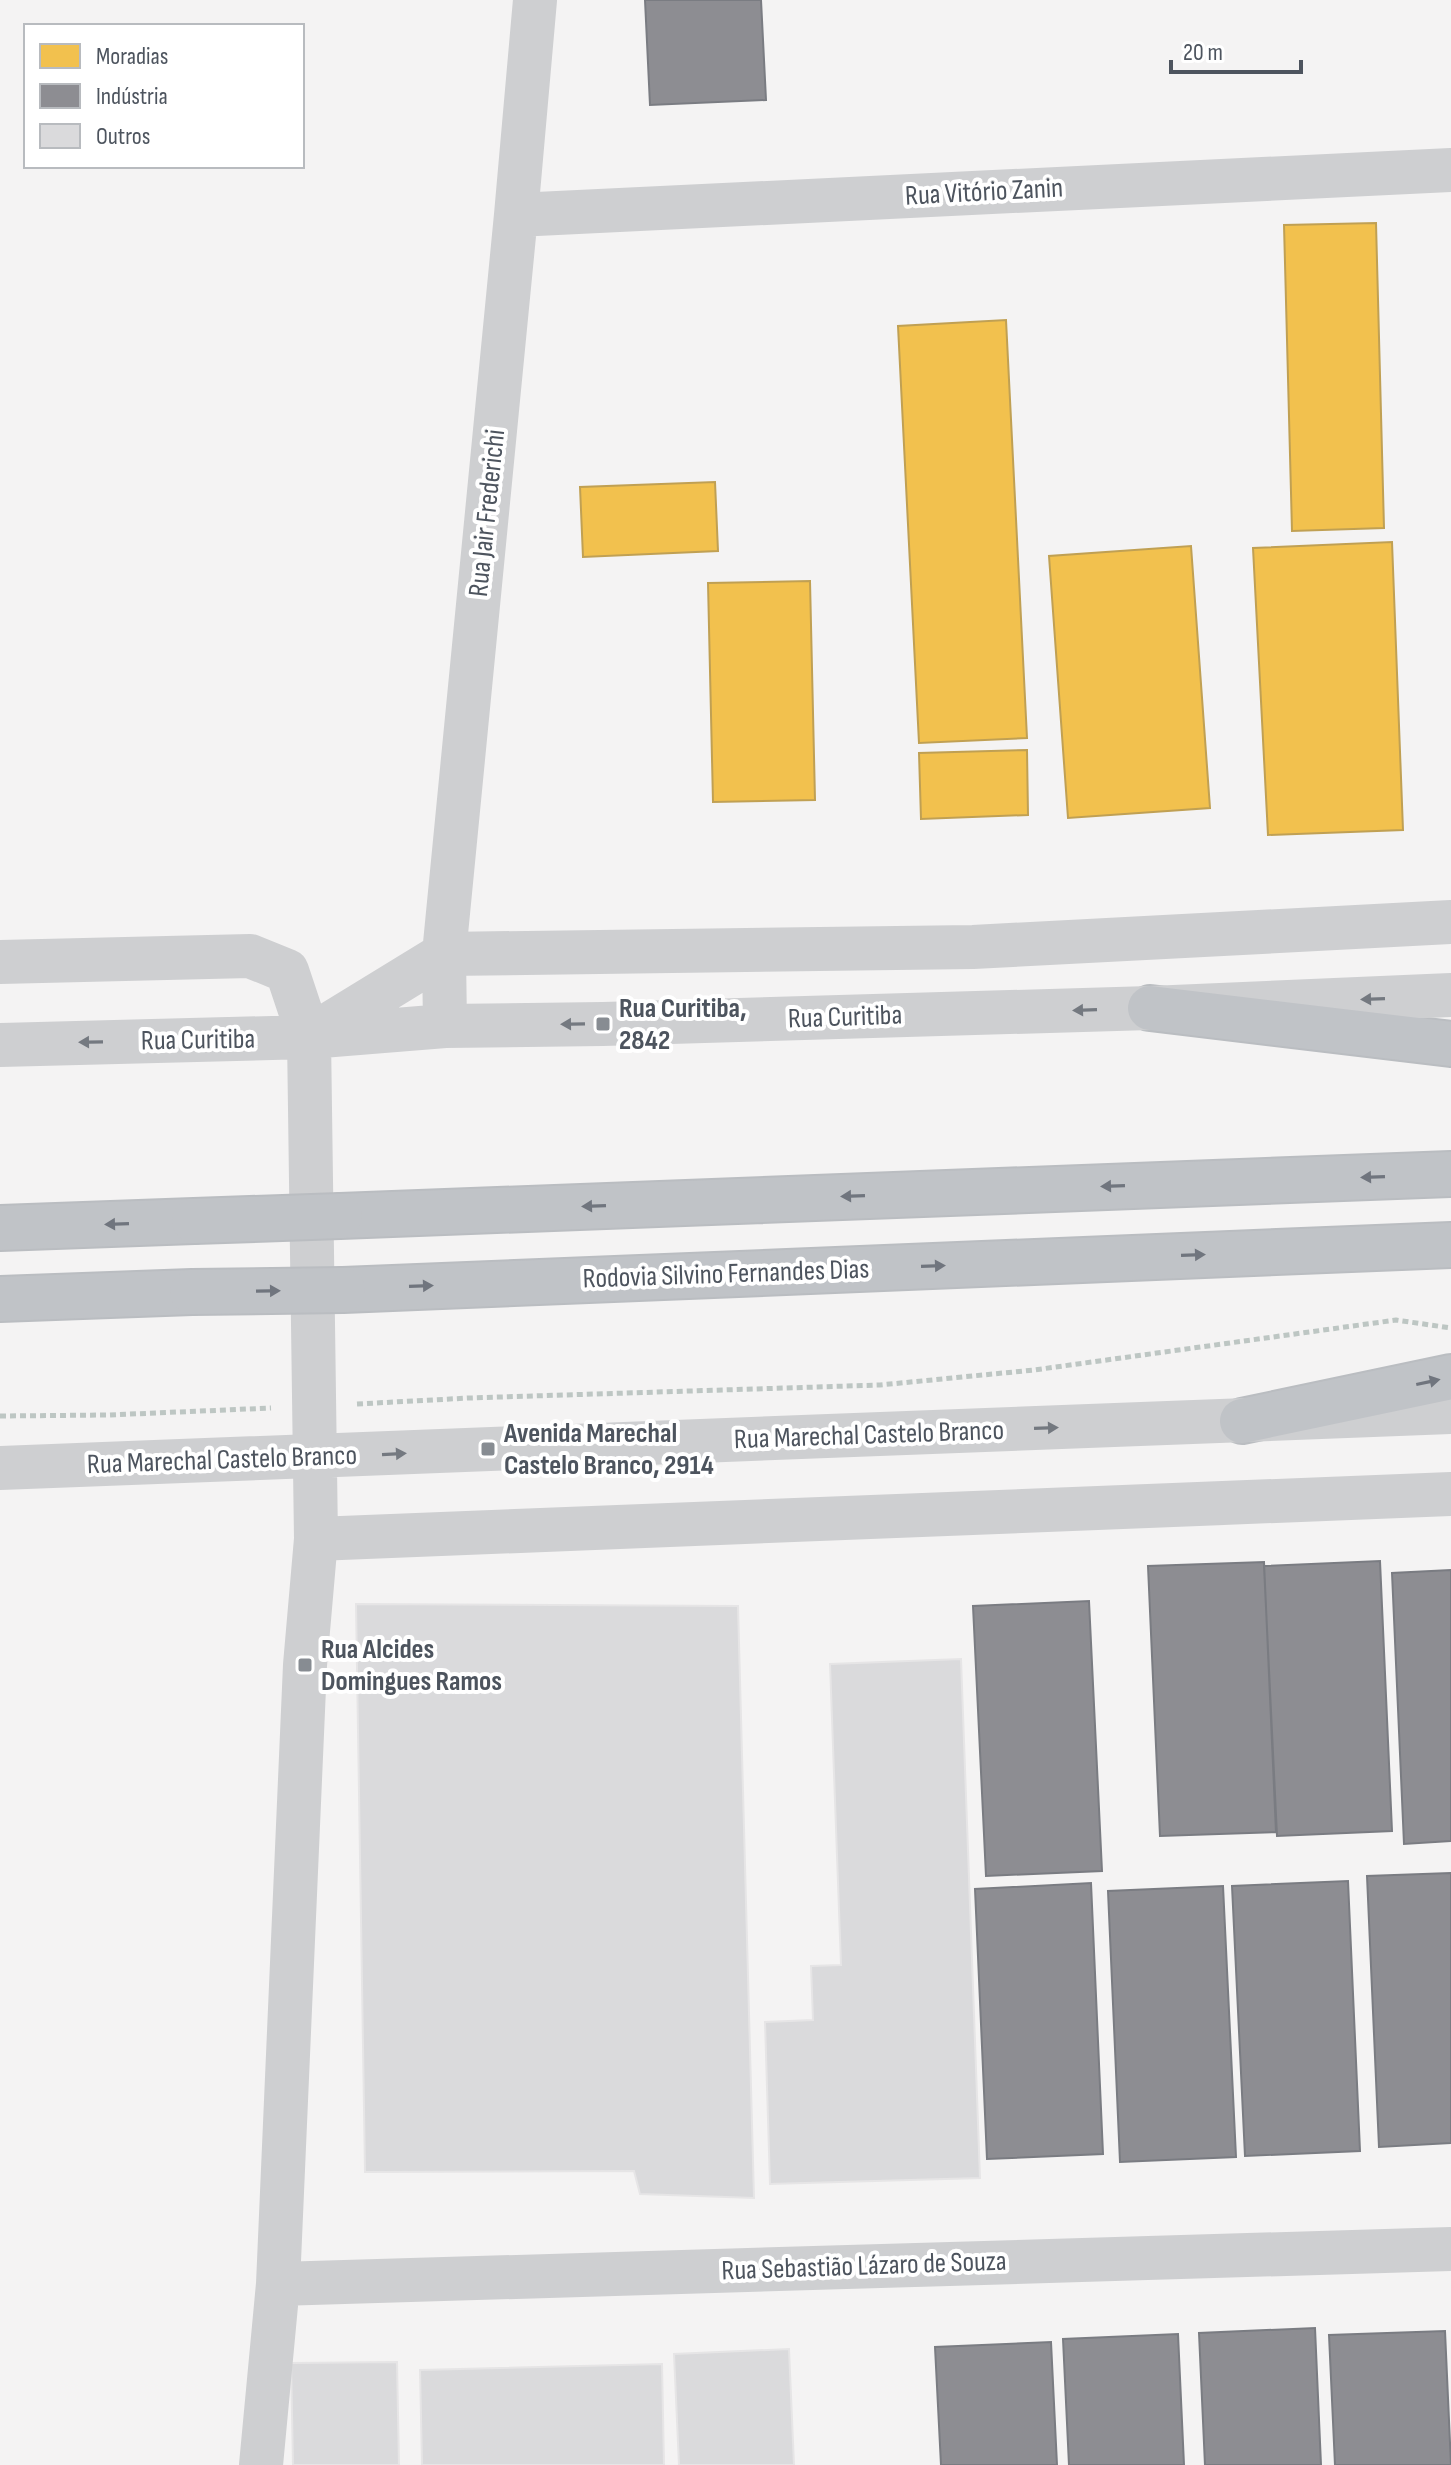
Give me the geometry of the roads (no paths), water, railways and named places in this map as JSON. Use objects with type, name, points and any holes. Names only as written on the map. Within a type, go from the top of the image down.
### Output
[{"type":"highway","points":[[1150,1008],[1451,1044]]},
{"type":"highway","points":[[0,1228],[1451,1174]]},
{"type":"highway","name":"Rodovia Silvino Fernandes Dias","points":[[0,1299],[343,1290],[1451,1245]]},
{"type":"highway","points":[[1242,1421],[1451,1377]]},
{"type":"street","name":"Rua Jair Frederichi","points":[[445,1026],[444,954],[535,0]]},
{"type":"street","name":"Rua Vitório Zanin","points":[[516,215],[1451,170]]},
{"type":"street","points":[[309,1037],[444,954],[973,947],[1451,922]]},
{"type":"street","points":[[973,947],[978,1013]]},
{"type":"street","points":[[0,962],[250,956],[287,971],[309,1037],[316,1539],[305,1665],[278,2284],[261,2465]]},
{"type":"street","name":"Rua Curitiba","points":[[0,1045],[309,1037],[445,1026],[1150,1008],[1451,995]]},
{"type":"street","name":"Rua Marechal Castelo Branco","points":[[0,1468],[1451,1412]]},
{"type":"street","points":[[316,1539],[1451,1494]]},
{"type":"street","name":"Rua Sebastião Lázaro de Souza","points":[[278,2284],[1451,2249]]},
{"type":"place","name":"Rua Curitiba, 2842","points":[[603,1024]]},
{"type":"place","name":"Avenida Marechal Castelo Branco, 2914","points":[[488,1449]]},
{"type":"place","name":"Rua Alcides Domingues Ramos","points":[[305,1665]]}]
